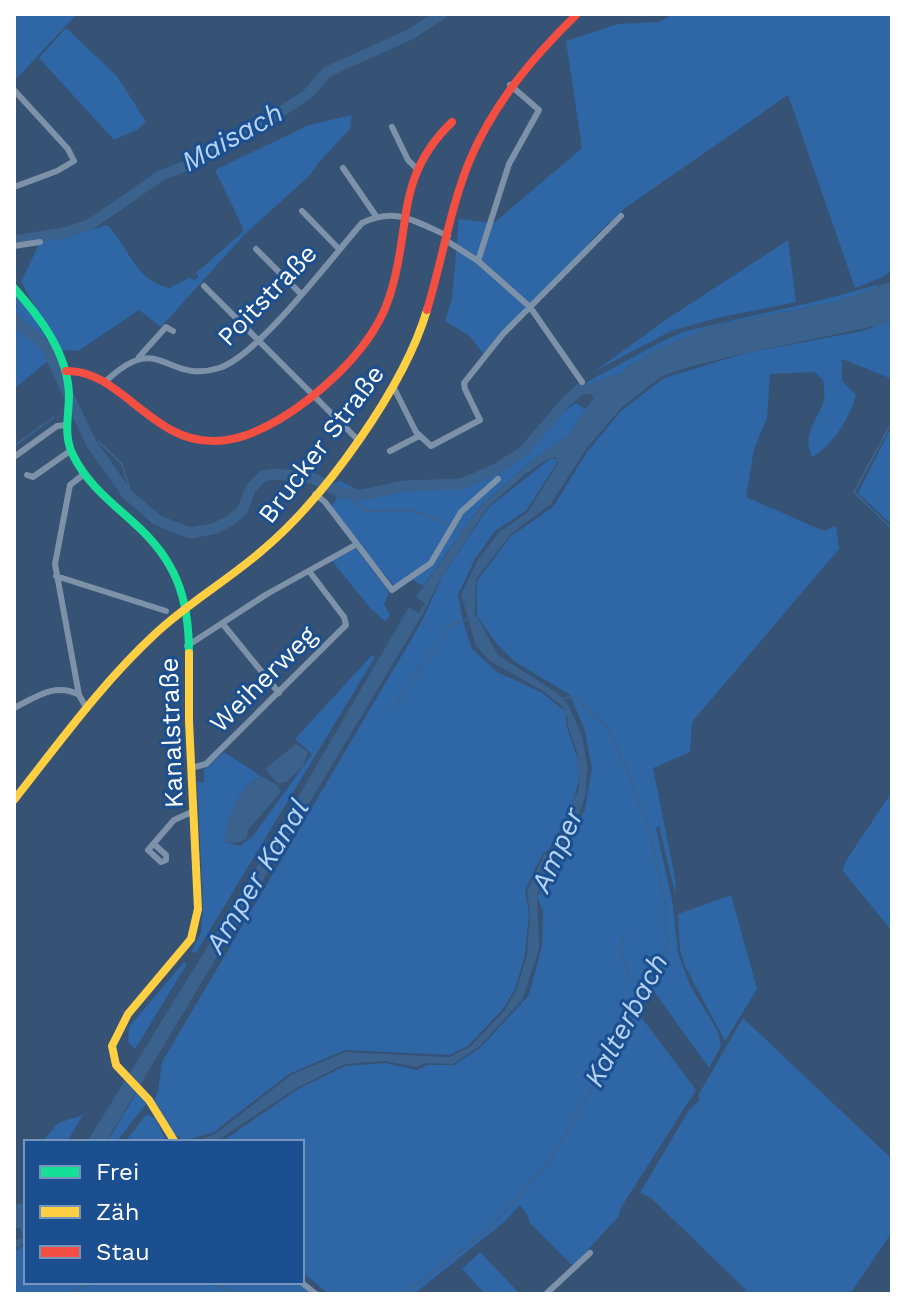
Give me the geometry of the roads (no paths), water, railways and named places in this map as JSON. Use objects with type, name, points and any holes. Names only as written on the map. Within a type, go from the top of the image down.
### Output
[{"type":"street","name":"Brucker Straße","points":[[14,800],[117,673],[186,607],[264,550],[287,528],[356,438],[393,386],[427,316],[469,163],[484,128],[510,85],[550,39],[577,14]]},
{"type":"street","points":[[478,261],[509,164],[539,110],[510,85]]},
{"type":"street","points":[[14,90],[68,149],[74,161],[57,171],[14,187]]},
{"type":"street","points":[[66,371],[87,372],[106,381],[123,398],[171,430],[203,442],[227,441],[289,415],[314,397],[377,326],[390,297],[417,169],[428,147],[452,122]]},
{"type":"street","points":[[392,127],[408,160],[417,169]]},
{"type":"street","points":[[343,168],[376,216],[405,217],[447,238],[530,307],[582,382]]},
{"type":"street","points":[[302,211],[339,249]]},
{"type":"street","name":"Poitstraße","points":[[139,357],[154,358],[186,370],[203,371],[221,368],[239,358],[301,294],[362,223],[376,216]]},
{"type":"street","points":[[393,386],[419,436],[427,444],[434,445],[480,420],[464,383],[503,334],[621,216]]},
{"type":"street","points":[[14,246],[40,242]]},
{"type":"street","points":[[256,249],[301,294]]},
{"type":"street","points":[[204,286],[356,438]]},
{"type":"street","name":"Kanalstraße","points":[[14,288],[49,335],[66,371],[69,392],[66,425],[70,451],[95,492],[156,542],[172,568],[186,607],[198,909],[193,935],[176,960],[122,1021],[113,1037],[112,1055],[118,1069],[141,1090],[174,1140]]},
{"type":"street","points":[[106,381],[122,366],[139,357],[166,327],[173,331]]},
{"type":"street","points":[[14,457],[57,426],[66,425]]},
{"type":"street","points":[[390,451],[419,436]]},
{"type":"street","points":[[27,475],[33,477],[70,451]]},
{"type":"street","points":[[83,475],[70,485],[55,564],[79,695],[87,709]]},
{"type":"street","points":[[320,487],[325,502],[392,590],[431,563],[461,512],[498,479]]},
{"type":"street","points":[[187,646],[357,544]]},
{"type":"street","name":"Weiherweg","points":[[191,768],[206,764],[346,625],[344,617],[309,571]]},
{"type":"street","points":[[56,576],[166,611]]},
{"type":"street","points":[[222,623],[279,693]]},
{"type":"street","points":[[14,708],[57,689],[79,695]]},
{"type":"street","points":[[154,844],[174,820],[194,811]]},
{"type":"street","points":[[546,1294],[590,1253]]},
{"type":"water","points":[[892,281],[892,321],[746,353],[662,376],[621,408],[587,448],[550,505],[512,533],[476,579],[475,613],[498,655],[567,702],[582,736],[587,764],[586,794],[579,815],[537,894],[539,949],[522,1000],[479,1047],[453,1064],[425,1063],[417,1067],[384,1061],[345,1064],[295,1089],[218,1140],[201,1140],[215,1134],[291,1075],[345,1052],[449,1057],[470,1047],[505,1010],[516,991],[527,955],[530,913],[527,891],[544,855],[551,850],[579,789],[577,752],[562,706],[543,691],[490,661],[476,646],[461,594],[478,560],[498,533],[527,513],[558,463],[556,458],[551,457],[524,475],[486,509],[440,580],[422,615],[107,1140],[88,1140],[269,847],[409,607],[419,613],[425,603],[416,597],[480,506],[536,457],[569,435],[594,397],[586,390],[586,385],[621,373],[661,347],[713,326],[839,301]]},
{"type":"water","points":[[296,744],[308,752],[303,766],[286,782],[277,783],[265,769]]},
{"type":"water","points":[[261,776],[277,785],[281,792],[248,830],[247,838],[241,842],[225,843],[235,805],[246,788]]},
{"type":"water","points":[[24,1202],[24,1242],[14,1249],[14,1241],[23,1237],[20,1228],[14,1228],[14,1205]]},
{"type":"waterway","name":"Maisach","points":[[14,241],[69,232],[91,224],[160,176],[200,160],[267,121],[308,94],[327,72],[411,34],[442,14]]},
{"type":"waterway","points":[[14,319],[46,347],[91,443],[127,494],[157,520],[190,533],[213,529],[230,521],[242,511],[251,488],[263,476],[275,474],[312,478],[342,493],[362,495],[405,486],[461,484],[495,470],[524,451],[580,389],[600,388]]},
{"type":"waterway","points":[[14,446],[54,417]]},
{"type":"waterway","points":[[892,422],[854,492],[892,529]]},
{"type":"waterway","points":[[91,443],[99,442],[122,464],[133,500]]},
{"type":"waterway","points":[[342,493],[366,511],[411,510],[463,530]]},
{"type":"waterway","points":[[394,708],[450,626],[467,619]]},
{"type":"waterway","name":"Kalterbach","points":[[404,1294],[485,1233],[548,1164],[622,1037],[667,949],[665,902],[651,836],[632,781],[608,728],[574,697],[564,698]]},
{"type":"waterway","points":[[625,934],[620,952],[630,980]]},
{"type":"waterway","points":[[20,1246],[24,1251]]},
{"type":"waterway","name":"Kalterbach","points":[[70,1294],[90,1284]]},
{"type":"waterway","name":"Kalterbach","points":[[213,1284],[241,1294]]},
{"type":"water label","name":"Amper","points":[[557,850]]},
{"type":"water label","name":"Amper Kanal","points":[[257,876]]}]
